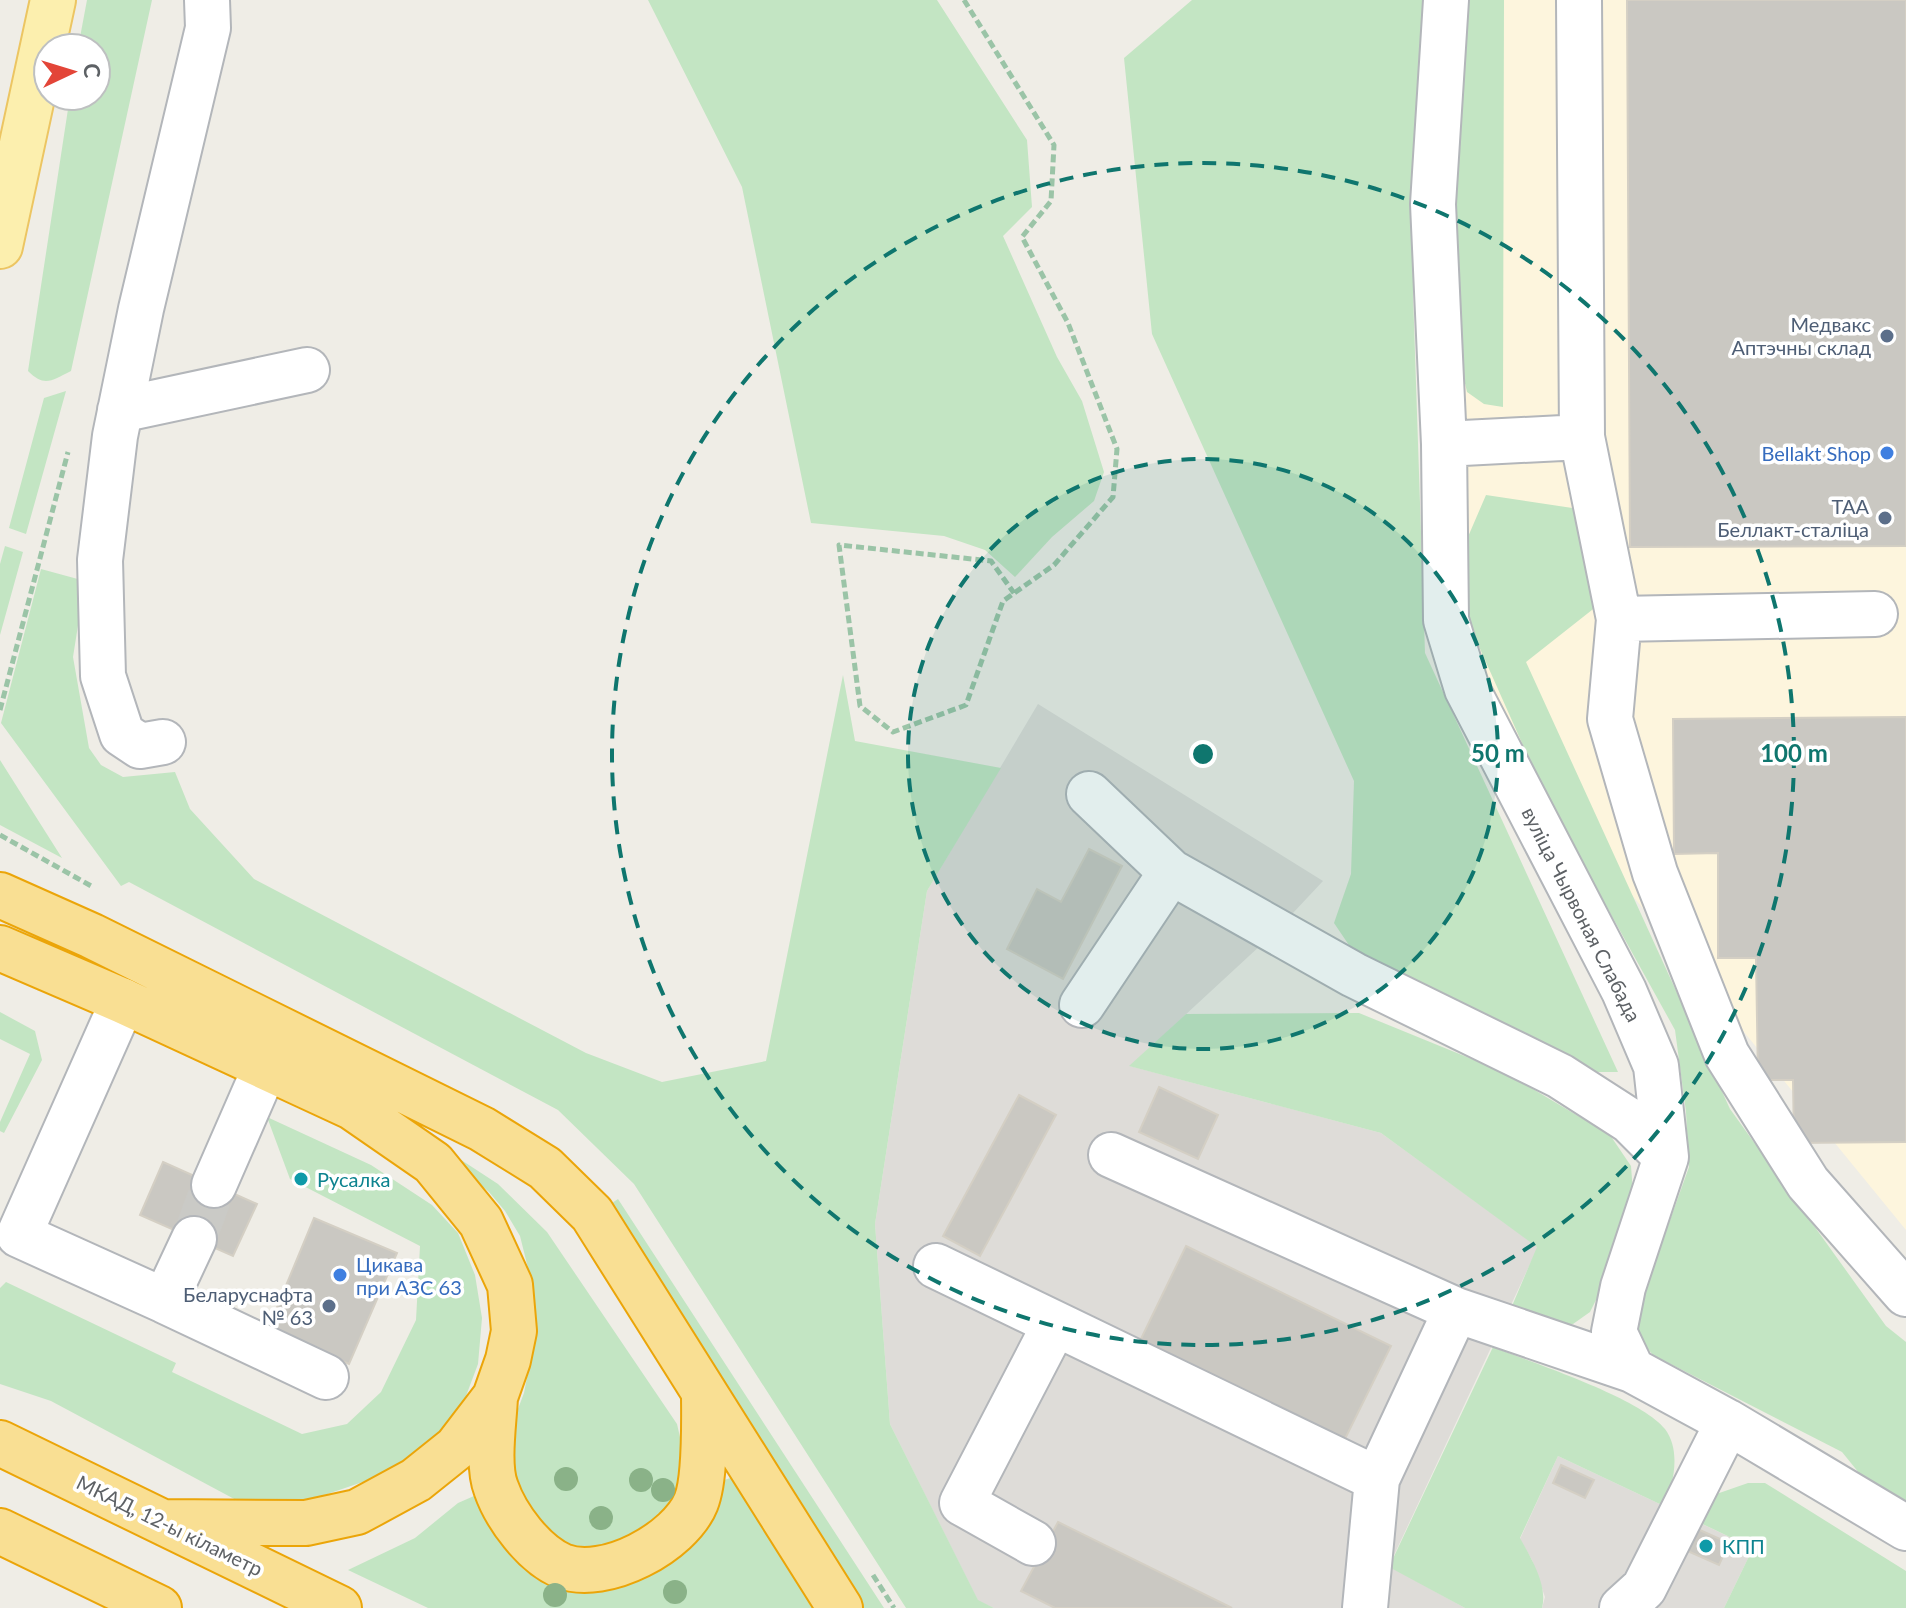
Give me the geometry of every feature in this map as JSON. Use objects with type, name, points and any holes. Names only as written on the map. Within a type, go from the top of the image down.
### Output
[{"type":"highway","points":[[0,895],[92,936],[413,1093],[482,1129],[545,1168],[592,1214],[840,1608]]},
{"type":"highway","points":[[0,948],[352,1107],[433,1163],[481,1222],[510,1285],[514,1331],[495,1397],[495,1487],[526,1537],[549,1559],[566,1567],[599,1568],[646,1552],[675,1535],[697,1501],[704,1451],[704,1392]]},
{"type":"highway","points":[[163,1522],[306,1523],[357,1512],[416,1480],[456,1448],[495,1397]]},
{"type":"highway","name":"МКАД, 12-ы кіламетр","points":[[0,1443],[339,1608]]},
{"type":"highway","points":[[0,1531],[159,1608]]},
{"type":"highway","points":[[46,1553],[108,1608]]},
{"type":"main road","points":[[0,246],[53,0]]},
{"type":"street","points":[[163,742],[140,746],[122,734],[103,676],[100,560],[120,410],[208,28],[207,0]]},
{"type":"street","name":"вуліца Чырвоная Слабада","points":[[1446,0],[1433,204],[1444,444],[1446,620],[1467,689],[1624,991],[1656,1066],[1666,1157],[1623,1287],[1614,1332],[1632,1370]]},
{"type":"street","points":[[1579,0],[1582,437],[1619,619],[1610,719],[1655,873],[1727,1055],[1808,1183],[1906,1294]]},
{"type":"street","points":[[120,410],[307,370]]},
{"type":"street","points":[[1444,444],[1582,437]]},
{"type":"street","points":[[1619,619],[1875,614]]},
{"type":"street","points":[[1089,794],[1171,872],[1354,975],[1560,1076],[1630,1121],[1666,1157]]},
{"type":"street","points":[[1082,1005],[1171,872]]},
{"type":"street","points":[[123,1001],[19,1235],[326,1377]]},
{"type":"street","points":[[214,1185],[266,1066]]},
{"type":"street","points":[[1111,1155],[1456,1310],[1632,1370],[1728,1422],[1906,1528]]},
{"type":"street","points":[[165,1301],[194,1239]]},
{"type":"street","points":[[936,1266],[1377,1479]]},
{"type":"street","points":[[1365,1608],[1377,1479],[1456,1310]]},
{"type":"street","points":[[1033,1543],[962,1503],[1055,1324]]},
{"type":"street","points":[[1634,1601],[1728,1422]]},
{"type":"path","points":[[964,0],[1054,145],[1051,201],[1022,237],[1068,323],[1117,449],[1113,497],[1054,565],[1003,601],[966,705],[893,732],[860,706],[839,545],[991,561],[1014,593]]},
{"type":"shaded area","points":[[1488,0],[1906,0],[1906,1230],[1438,658]]},
{"type":"shaded area","points":[[1038,704],[1323,881],[1277,930],[1130,1066],[1381,1133],[1538,1247],[1389,1566],[1465,1608],[994,1608],[978,1601],[890,1424],[875,1224],[927,891]]},
{"type":"shaded area","points":[[1558,1456],[1753,1548],[1724,1608],[1542,1608],[1545,1597],[1532,1560],[1520,1539]]},
{"type":"green space","points":[[87,0],[152,0],[71,371],[44,381],[28,371],[68,112],[112,112],[112,32],[81,32]]},
{"type":"green space","points":[[648,0],[937,0],[1027,140],[1032,207],[1003,236],[1057,357],[1082,401],[1104,472],[1094,501],[1052,537],[1015,577],[985,550],[944,536],[811,523],[742,187]]},
{"type":"green space","points":[[1192,0],[1425,0],[1413,293],[1425,653],[1618,1072],[1583,1072],[1355,954],[1334,923],[1351,874],[1354,781],[1152,334],[1124,58]]},
{"type":"green space","points":[[1462,0],[1504,0],[1503,407],[1484,404],[1467,392],[1455,340],[1445,230]]},
{"type":"green space","points":[[66,391],[26,534],[9,528],[44,398]]},
{"type":"green space","points":[[1486,495],[1579,509],[1597,606],[1526,662],[1730,1109],[1886,1326],[1906,1342],[1906,1515],[1881,1500],[1842,1452],[1653,1355],[1631,1329],[1689,1167],[1686,1112],[1675,1030],[1547,799],[1473,633],[1458,560]]},
{"type":"green space","points":[[5,546],[23,552],[0,635],[0,564]]},
{"type":"green space","points":[[41,569],[85,581],[73,657],[89,748],[101,765],[123,777],[175,772],[190,809],[254,879],[586,1053],[662,1082],[766,1061],[843,675],[855,741],[1001,768],[927,891],[875,1224],[890,1424],[978,1600],[994,1608],[906,1608],[634,1184],[558,1110],[129,882],[121,886],[1,723]]},
{"type":"green space","points":[[0,760],[62,858],[0,825]]},
{"type":"green space","points":[[0,1012],[35,1031],[42,1060],[4,1133],[0,1131],[0,1122],[30,1054],[0,1039]]},
{"type":"green space","points":[[1359,1013],[1506,1073],[1610,1135],[1631,1166],[1633,1193],[1606,1280],[1590,1312],[1573,1324],[1549,1324],[1512,1306],[1537,1247],[1381,1133],[1129,1066],[1186,1014]]},
{"type":"green space","points":[[267,1117],[371,1165],[432,1205],[458,1233],[475,1275],[482,1318],[478,1364],[460,1412],[426,1446],[392,1472],[301,1503],[238,1501],[51,1401],[0,1384],[0,1288],[6,1282],[176,1363],[172,1372],[302,1434],[347,1424],[381,1392],[416,1320],[420,1246],[290,1179]]},
{"type":"green space","points":[[423,1135],[498,1184],[547,1232],[677,1424],[685,1459],[683,1479],[670,1506],[657,1524],[610,1550],[577,1550],[548,1538],[513,1489],[513,1422],[524,1393],[537,1326],[532,1284],[520,1236],[489,1192]]},
{"type":"green space","points":[[618,1199],[884,1608],[864,1608],[606,1207]]},
{"type":"green space","points":[[1493,1347],[1585,1382],[1634,1405],[1665,1429],[1673,1447],[1673,1478],[1664,1506],[1558,1456],[1520,1538],[1541,1581],[1542,1608],[1465,1608],[1389,1567]]},
{"type":"green space","points":[[736,1476],[817,1608],[428,1608],[348,1570],[415,1538],[458,1503],[474,1496],[500,1536],[634,1581],[661,1569],[684,1551],[713,1484]]},
{"type":"green space","points":[[1748,1483],[1765,1483],[1906,1571],[1906,1608],[1724,1608],[1753,1548],[1694,1520],[1705,1498]]},
{"type":"building","points":[[1627,0],[1906,0],[1906,546],[1630,547]]},
{"type":"building","points":[[1906,717],[1906,1142],[1794,1143],[1793,1080],[1758,1080],[1756,958],[1718,958],[1718,853],[1674,854],[1673,719]]},
{"type":"building","points":[[1089,849],[1122,866],[1063,979],[1007,949],[1037,889],[1061,902]]},
{"type":"building","points":[[1159,1087],[1218,1115],[1198,1159],[1139,1132]]},
{"type":"building","points":[[1019,1095],[1056,1115],[980,1256],[943,1236]]},
{"type":"building","points":[[163,1162],[257,1204],[233,1256],[140,1215]]},
{"type":"building","points":[[314,1218],[397,1253],[349,1364],[268,1329]]},
{"type":"building","points":[[1186,1246],[1391,1346],[1340,1449],[1137,1347]]},
{"type":"building","points":[[1561,1465],[1594,1480],[1585,1498],[1553,1483]]},
{"type":"building","points":[[1058,1522],[1232,1608],[1055,1608],[1021,1591]]},
{"type":"building","name":"КПП","points":[[1693,1527],[1729,1543],[1719,1565],[1683,1549]]},
{"type":"tunnel","points":[[194,1239],[214,1185]]},
{"type":"place","name":"Медвакс Аптэчны склад","points":[[1887,336]]},
{"type":"place","name":"Bellakt Shop","points":[[1887,453]]},
{"type":"place","name":"ТАА Беллакт-сталіца","points":[[1885,518]]},
{"type":"place","name":"Русалка","points":[[301,1179]]},
{"type":"place","name":"Цикава при АЗС 63","points":[[340,1275]]},
{"type":"place","name":"Беларуснафта № 63","points":[[329,1306]]},
{"type":"place","name":"КПП","points":[[1706,1546]]}]
